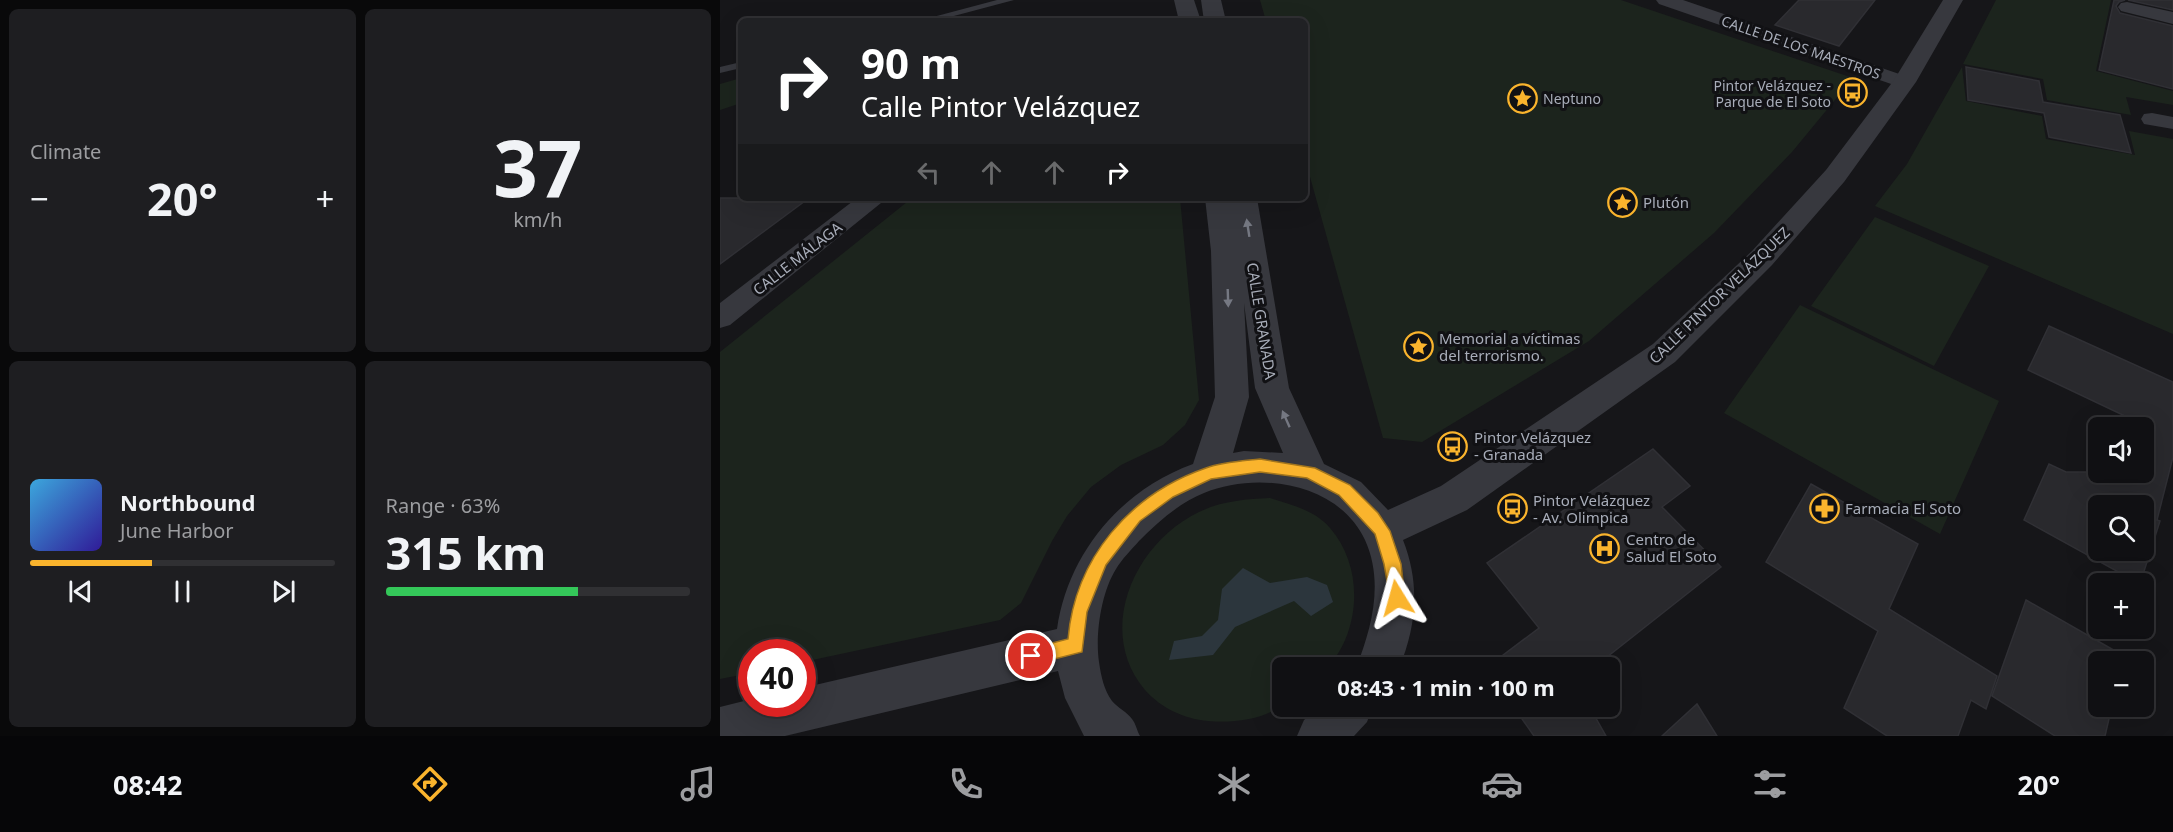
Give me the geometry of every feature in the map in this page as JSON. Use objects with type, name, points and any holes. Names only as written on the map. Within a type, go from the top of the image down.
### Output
[{"type":"street","points":[[1185,0],[1189,18]]},
{"type":"street","name":"CALLE DE LOS MAESTROS","points":[[1665,0],[1904,82]]},
{"type":"street","name":"CALLE PINTOR VELÁZQUEZ","points":[[1382,531],[1454,498],[1664,353],[1762,258],[1831,182],[1904,82],[1953,0]]},
{"type":"street","points":[[2127,7],[2173,18]]},
{"type":"street","name":"CALLE MÁLAGA","points":[[720,318],[869,201]]},
{"type":"street","name":"CALLE GRANADA","points":[[1209,473],[1232,397],[1226,251],[1219,201]]},
{"type":"street","name":"CALLE GRANADA","points":[[1243,201],[1272,388],[1309,472]]},
{"type":"street","points":[[1117,736],[1097,718],[1082,686],[1076,646],[1078,612],[1100,560],[1135,516],[1167,492],[1209,473],[1260,465],[1309,472],[1345,490],[1372,518],[1382,531],[1392,564],[1397,598],[1389,644],[1382,657]]},
{"type":"street","points":[[720,729],[1076,646]]},
{"type":"lane","points":[[934,18],[1009,0]]},
{"type":"lane","points":[[720,70],[738,66]]},
{"type":"shaded area","points":[[1260,0],[1621,0],[1853,78],[1792,152],[1714,233],[1589,341],[1422,442],[1383,438],[1308,170],[1308,18],[1265,18]]},
{"type":"shaded area","points":[[1996,0],[2111,0],[2096,71],[2173,91],[2173,105],[2126,97],[2131,115],[2047,100],[2043,79],[1963,64]]},
{"type":"shaded area","points":[[1962,67],[1966,101],[2042,116],[2046,139],[2135,155],[2129,131],[2173,139],[2173,334],[1875,206],[1907,164]]},
{"type":"shaded area","points":[[738,79],[738,104],[720,110],[720,84]]},
{"type":"shaded area","points":[[908,201],[1180,201],[1199,400],[1185,425],[1163,445],[1121,465],[1091,487],[1067,516],[1021,603],[1000,620],[816,659],[816,639],[738,639],[738,676],[720,679],[720,352]]},
{"type":"shaded area","points":[[1875,217],[1989,266],[1934,366],[1811,306]]},
{"type":"shaded area","points":[[1800,305],[1999,401],[1940,534],[1724,413]]},
{"type":"shaded area","points":[[1270,498],[1302,509],[1317,517],[1330,528],[1349,561],[1353,579],[1352,617],[1347,635],[1335,657],[1272,657],[1272,712],[1247,720],[1199,720],[1166,707],[1145,690],[1130,667],[1123,642],[1123,616],[1129,590],[1140,566],[1156,545],[1176,526],[1199,512],[1216,505]]},
{"type":"shaded area","points":[[1243,568],[1270,583],[1307,577],[1327,585],[1333,602],[1311,616],[1294,601],[1235,627],[1213,655],[1169,660],[1174,641],[1202,636],[1218,620],[1222,589]]},
{"type":"building","points":[[1799,0],[1875,0],[1839,46],[1775,25]]},
{"type":"building","points":[[2114,0],[2125,0],[2116,6],[2120,13],[2173,26],[2173,89],[2099,70]]},
{"type":"building","points":[[2128,0],[2173,0],[2173,10]]},
{"type":"building","points":[[1966,67],[2039,81],[2043,102],[2120,115],[2131,153],[2049,137],[2044,113],[1968,100]]},
{"type":"building","points":[[720,198],[738,198],[738,201],[805,201],[720,264]]},
{"type":"building","points":[[2049,326],[2173,382],[2173,457],[2154,540],[2154,495],[2088,495],[2088,555],[2024,520],[2049,464],[2066,472],[2088,472],[2088,483],[2154,483],[2154,417],[2127,417],[2028,370]]},
{"type":"building","name":"Centro de Salud El Soto","points":[[1653,449],[1690,486],[1662,507],[1721,567],[1607,657],[1501,657],[1539,628],[1487,563]]},
{"type":"building","points":[[1811,484],[1918,544],[1889,609],[1997,676],[1986,709],[1971,700],[1958,736],[1887,736],[1844,708],[1878,631],[1766,562]]},
{"type":"building","points":[[2098,561],[2147,561],[2143,573],[2120,573]]},
{"type":"building","points":[[2026,600],[2088,635],[2088,639],[2094,639],[2115,651],[2088,651],[2088,717],[2109,717],[2105,736],[2055,736],[1992,696]]},
{"type":"building","points":[[1697,704],[1717,736],[1662,736]]},
{"type":"building","points":[[1521,717],[1595,717],[1606,736],[1534,736]]},
{"type":"place","name":"Pintor Velázquez - Parque de El Soto","points":[[1852,93]]},
{"type":"place","name":"Neptuno","points":[[1522,98]]},
{"type":"place","name":"Plutón","points":[[1622,202]]},
{"type":"place","name":"Memorial a víctimas del terrorismo.","points":[[1418,347]]},
{"type":"place","name":"Pintor Velázquez - Granada","points":[[1453,446]]},
{"type":"place","name":"Farmacia El Soto","points":[[1824,508]]},
{"type":"place","name":"Pintor Velázquez - Av. Olimpica","points":[[1512,509]]},
{"type":"place","name":"Centro de Salud El Soto","points":[[1605,548]]},
{"type":"route","points":[[1031,656],[1076,646],[1078,612],[1100,560],[1135,516],[1167,492],[1209,473],[1260,465],[1309,472],[1345,490],[1382,531],[1392,564],[1397,598]]}]
